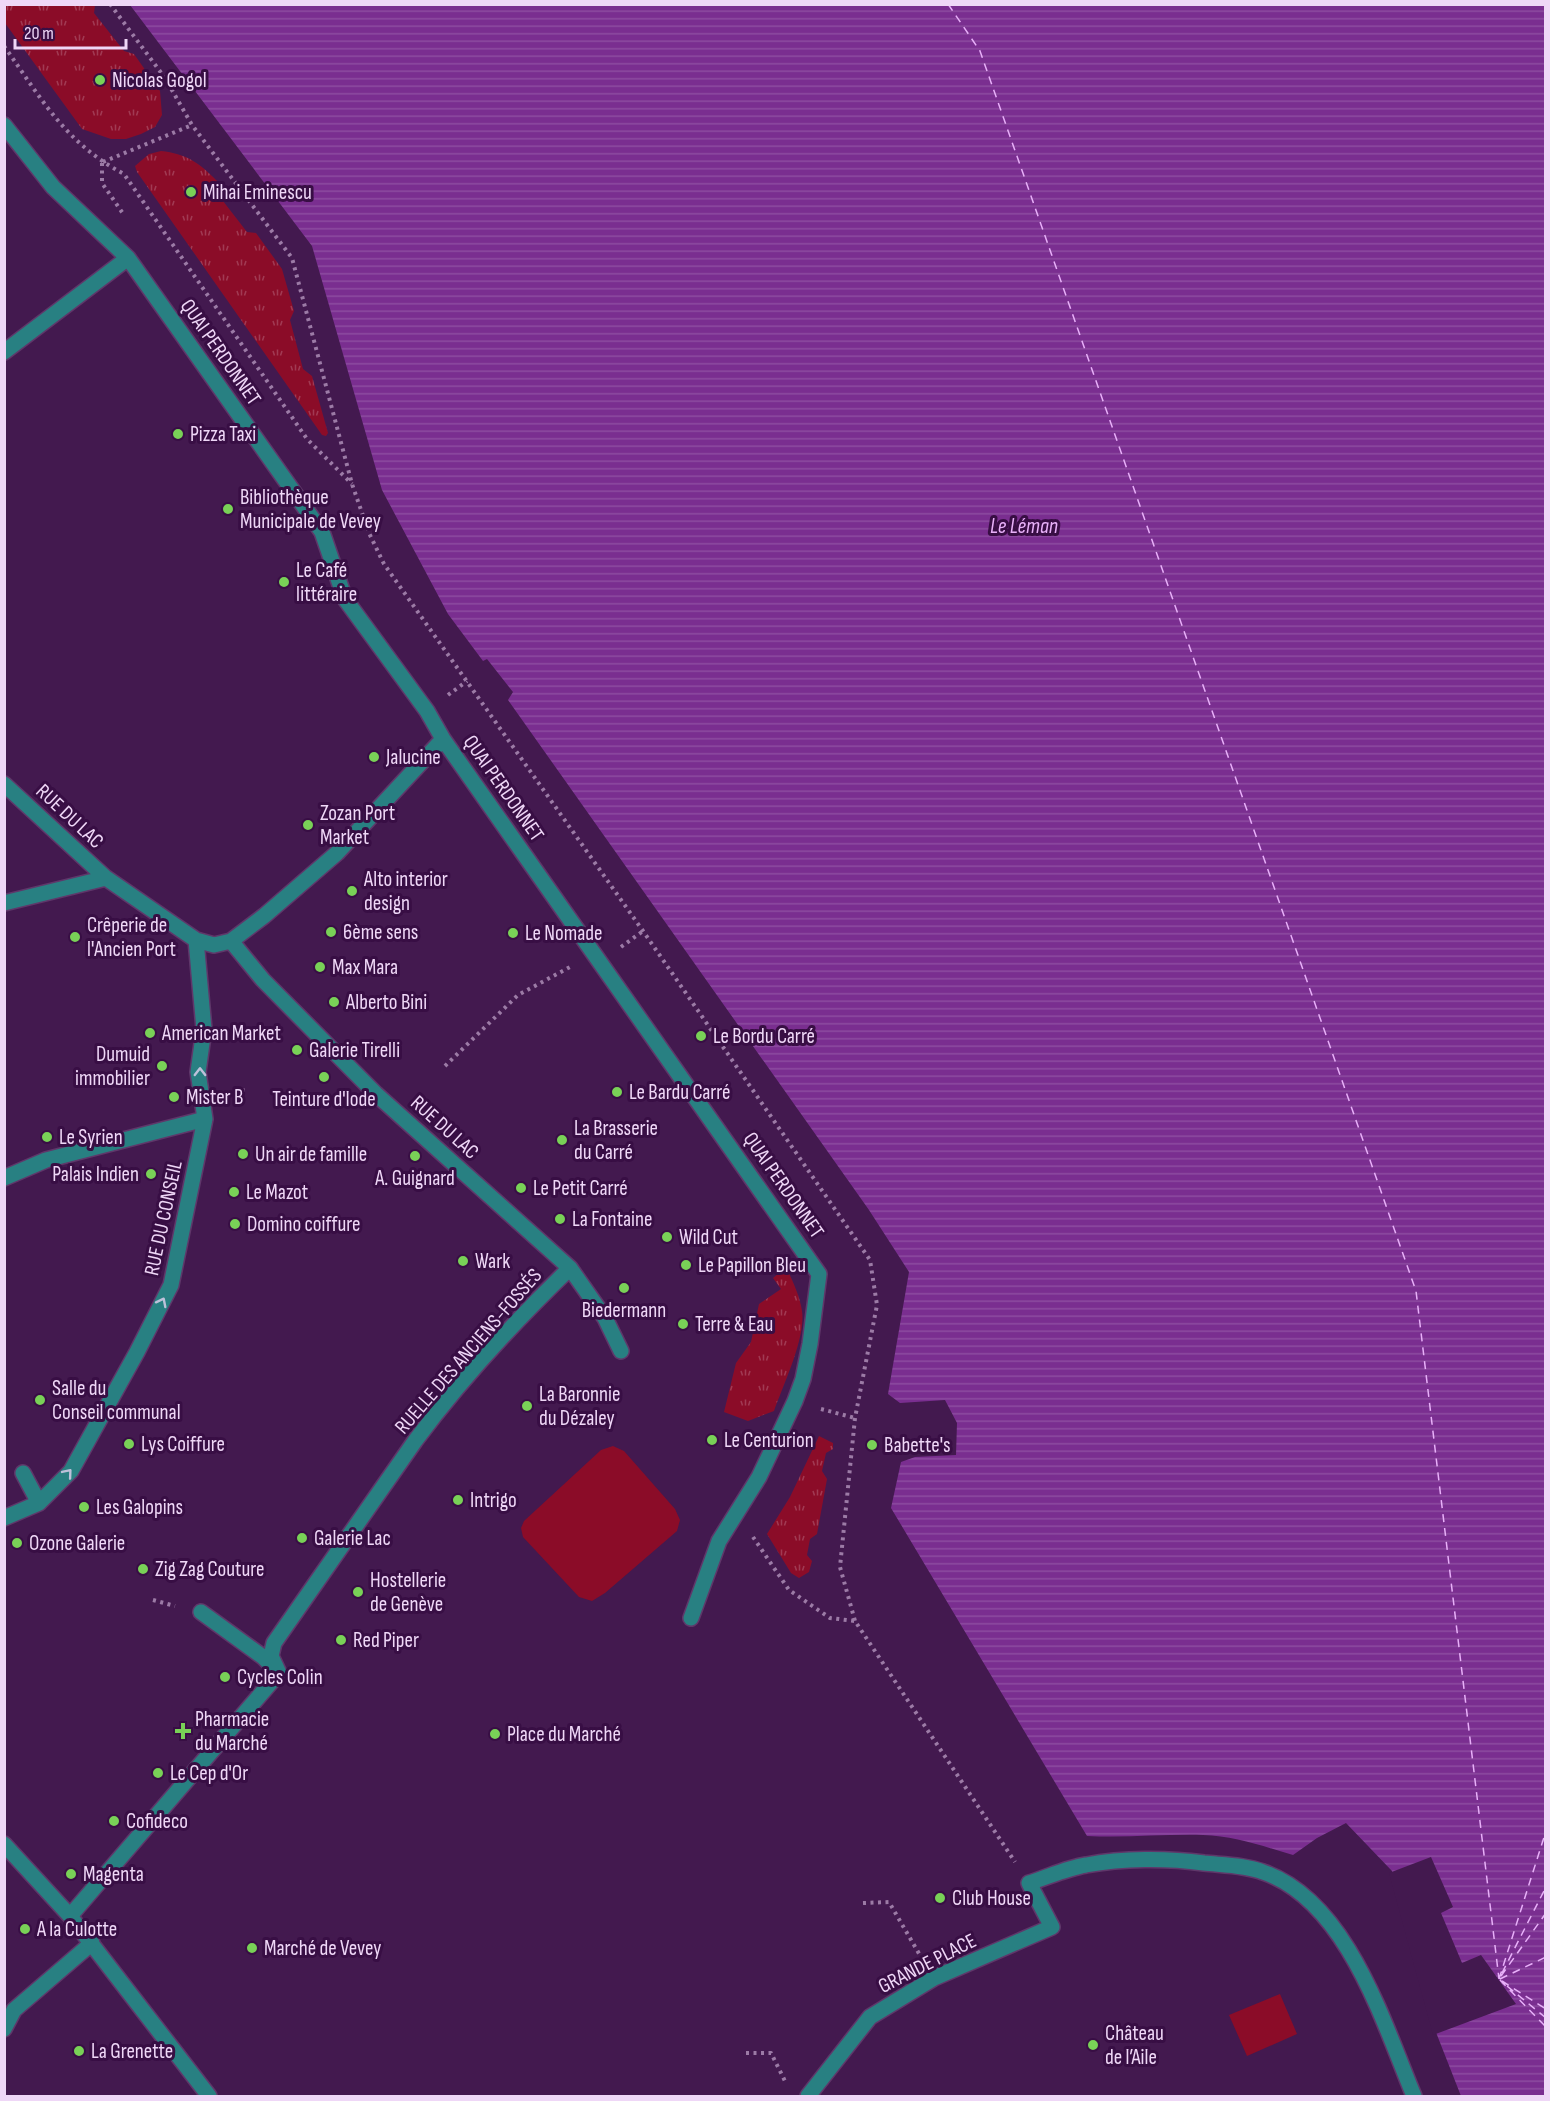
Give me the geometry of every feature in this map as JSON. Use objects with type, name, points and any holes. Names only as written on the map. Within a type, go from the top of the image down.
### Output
[{"type":"street","name":"QUAI PERDONNET","points":[[7,135],[53,187],[128,258],[322,532],[345,599],[427,711],[443,739],[819,1274],[814,1325],[803,1379],[759,1477],[736,1512]]},
{"type":"street","points":[[4,352],[128,258]]},
{"type":"street","points":[[196,940],[214,945],[231,941],[264,916],[337,852],[443,739]]},
{"type":"street","name":"RUE DU LAC","points":[[4,784],[106,878],[196,940]]},
{"type":"street","points":[[4,903],[106,878]]},
{"type":"street","name":"RUE DU CONSEIL","points":[[4,1518],[39,1503],[71,1471],[171,1285],[206,1119],[198,1072],[204,1029],[196,940]]},
{"type":"street","name":"RUE DU LAC","points":[[231,941],[263,980],[376,1094],[570,1268],[605,1318],[621,1352]]},
{"type":"street","points":[[4,1178],[46,1160],[206,1119]]},
{"type":"street","name":"RUELLE DES ANCIENS-FOSSÉS","points":[[279,1673],[271,1656],[274,1644],[415,1441],[529,1308],[570,1268]]},
{"type":"street","points":[[23,1473],[39,1503]]},
{"type":"street","points":[[690,1618],[719,1541],[736,1512]]},
{"type":"street","points":[[70,1916],[279,1673],[263,1657],[201,1612]]},
{"type":"street","points":[[4,1844],[92,1943],[209,2097]]},
{"type":"street","points":[[1029,1883],[1086,1865],[1170,1859],[1262,1871],[1285,1883],[1318,1909],[1341,1938],[1362,1975],[1414,2097]]},
{"type":"street","name":"GRANDE PLACE","points":[[808,2097],[870,2017],[934,1978],[1052,1927],[1029,1883]]},
{"type":"street","points":[[4,2029],[14,2010],[92,1943]]},
{"type":"path","points":[[4,46],[64,130],[102,163],[124,174],[307,439],[352,484],[292,258],[192,125],[165,78],[110,4]]},
{"type":"path","points":[[102,163],[192,125]]},
{"type":"path","points":[[445,1066],[518,995],[560,974],[593,951]]},
{"type":"path","points":[[795,1401],[855,1418]]},
{"type":"path","points":[[736,1512],[789,1590],[830,1618],[855,1621],[1029,1883]]},
{"type":"path","points":[[863,1903],[889,1902],[934,1978]]},
{"type":"path","points":[[746,2053],[771,2053],[788,2088]]},
{"type":"green space","points":[[4,5],[95,5],[94,13],[124,51],[134,54],[160,91],[162,115],[155,127],[126,139],[111,139],[82,129],[5,23]]},
{"type":"green space","points":[[161,151],[185,157],[210,174],[217,181],[216,192],[247,232],[256,233],[282,269],[294,311],[290,320],[303,369],[312,376],[328,433],[326,436],[322,435],[137,172],[135,166],[149,154]]},
{"type":"green space","points":[[784,1269],[788,1271],[800,1301],[801,1334],[774,1411],[748,1421],[724,1412],[736,1363],[751,1342],[759,1304],[781,1289],[773,1278]]},
{"type":"green space","points":[[819,1436],[833,1443],[833,1449],[826,1453],[822,1471],[827,1479],[817,1534],[810,1539],[807,1555],[812,1561],[809,1572],[799,1578],[791,1573],[767,1534],[790,1497]]},
{"type":"green space","points":[[613,1446],[624,1451],[675,1509],[680,1520],[677,1531],[605,1593],[592,1601],[579,1597],[523,1537],[521,1528],[524,1521],[601,1450]]},
{"type":"green space","points":[[1280,1994],[1297,2034],[1247,2056],[1229,2015]]},
{"type":"water","name":"Le Léman","points":[[130,5],[1545,5],[1545,2096],[1461,2096],[1428,2012],[1392,1871],[1346,1823],[1317,1838],[1293,1855],[1226,1837],[1087,1836],[891,1508],[901,1462],[915,1457],[956,1455],[957,1423],[945,1400],[900,1403],[888,1394],[909,1272],[869,1210],[508,700],[513,692],[487,659],[483,661],[448,614],[382,490],[312,246]]},
{"type":"pier","points":[[1431,1857],[1453,1907],[1441,1913],[1462,1963],[1481,1955],[1516,2004],[1433,2035],[1389,1873]]},
{"type":"ferry route","points":[[948,4],[980,51],[1416,1291],[1499,1979]]},
{"type":"ferry route","points":[[1499,1979],[1546,1831]]},
{"type":"ferry route","points":[[1502,1973],[1546,1887]]},
{"type":"ferry route","points":[[1501,1976],[1546,1913]]},
{"type":"ferry route","points":[[1500,1979],[1546,1957]]},
{"type":"ferry route","points":[[1500,1980],[1546,2027]]},
{"type":"ferry route","points":[[1502,1981],[1546,2009]]},
{"type":"ferry route","points":[[1507,1986],[1546,2018]]},
{"type":"place","name":"Nicolas Gogol","points":[[100,80]]},
{"type":"place","name":"Mihai Eminescu","points":[[191,192]]},
{"type":"place","name":"Pizza Taxi","points":[[178,434]]},
{"type":"place","name":"Bibliothèque Municipale de Vevey","points":[[228,509]]},
{"type":"place","name":"Le Café littéraire","points":[[284,582]]},
{"type":"place","name":"Jalucine","points":[[374,757]]},
{"type":"place","name":"Zozan Port Market","points":[[308,825]]},
{"type":"place","name":"Alto interior design","points":[[352,891]]},
{"type":"place","name":"6ème sens","points":[[331,932]]},
{"type":"place","name":"Le Nomade","points":[[513,933]]},
{"type":"place","name":"Crêperie de l'Ancien Port","points":[[75,937]]},
{"type":"place","name":"Max Mara","points":[[320,967]]},
{"type":"place","name":"Alberto Bini","points":[[334,1002]]},
{"type":"place","name":"American Market","points":[[150,1033]]},
{"type":"place","name":"Le Bordu Carré","points":[[701,1036]]},
{"type":"place","name":"Galerie Tirelli","points":[[297,1050]]},
{"type":"place","name":"Dumuid immobilier","points":[[162,1066]]},
{"type":"place","name":"Teinture d'Iode","points":[[324,1077]]},
{"type":"place","name":"Le Bardu Carré","points":[[617,1092]]},
{"type":"place","name":"Mister B","points":[[174,1097]]},
{"type":"place","name":"Le Syrien","points":[[47,1137]]},
{"type":"place","name":"La Brasserie du Carré","points":[[562,1140]]},
{"type":"place","name":"Un air de famille","points":[[243,1154]]},
{"type":"place","name":"A. Guignard","points":[[415,1156]]},
{"type":"place","name":"Palais Indien","points":[[151,1174]]},
{"type":"place","name":"Le Petit Carré","points":[[521,1188]]},
{"type":"place","name":"Le Mazot","points":[[234,1192]]},
{"type":"place","name":"La Fontaine","points":[[560,1219]]},
{"type":"place","name":"Domino coiffure","points":[[235,1224]]},
{"type":"place","name":"Wild Cut","points":[[667,1237]]},
{"type":"place","name":"Wark","points":[[463,1261]]},
{"type":"place","name":"Le Papillon Bleu","points":[[686,1265]]},
{"type":"place","name":"Biedermann","points":[[624,1288]]},
{"type":"place","name":"Terre & Eau","points":[[683,1324]]},
{"type":"place","name":"Salle du Conseil communal","points":[[40,1400]]},
{"type":"place","name":"La Baronnie du Dézaley","points":[[527,1406]]},
{"type":"place","name":"Le Centurion","points":[[712,1440]]},
{"type":"place","name":"Lys Coiffure","points":[[129,1444]]},
{"type":"place","name":"Babette's","points":[[872,1445]]},
{"type":"place","name":"Intrigo","points":[[458,1500]]},
{"type":"place","name":"Les Galopins","points":[[84,1507]]},
{"type":"place","name":"Galerie Lac","points":[[302,1538]]},
{"type":"place","name":"Ozone Galerie","points":[[17,1543]]},
{"type":"place","name":"Zig Zag Couture","points":[[143,1569]]},
{"type":"place","name":"Hostellerie de Genève","points":[[358,1592]]},
{"type":"place","name":"Red Piper","points":[[341,1640]]},
{"type":"place","name":"Cycles Colin","points":[[225,1677]]},
{"type":"place","name":"Pharmacie du Marché","points":[[183,1731]]},
{"type":"place","name":"Place du Marché","points":[[495,1734]]},
{"type":"place","name":"Le Cep d'Or","points":[[158,1773]]},
{"type":"place","name":"Cofideco","points":[[114,1821]]},
{"type":"place","name":"Magenta","points":[[71,1874]]},
{"type":"place","name":"Club House","points":[[940,1898]]},
{"type":"place","name":"A la Culotte","points":[[25,1929]]},
{"type":"place","name":"Marché de Vevey","points":[[252,1948]]},
{"type":"place","name":"Château de l’Aile","points":[[1093,2045]]},
{"type":"place","name":"La Grenette","points":[[79,2051]]}]
